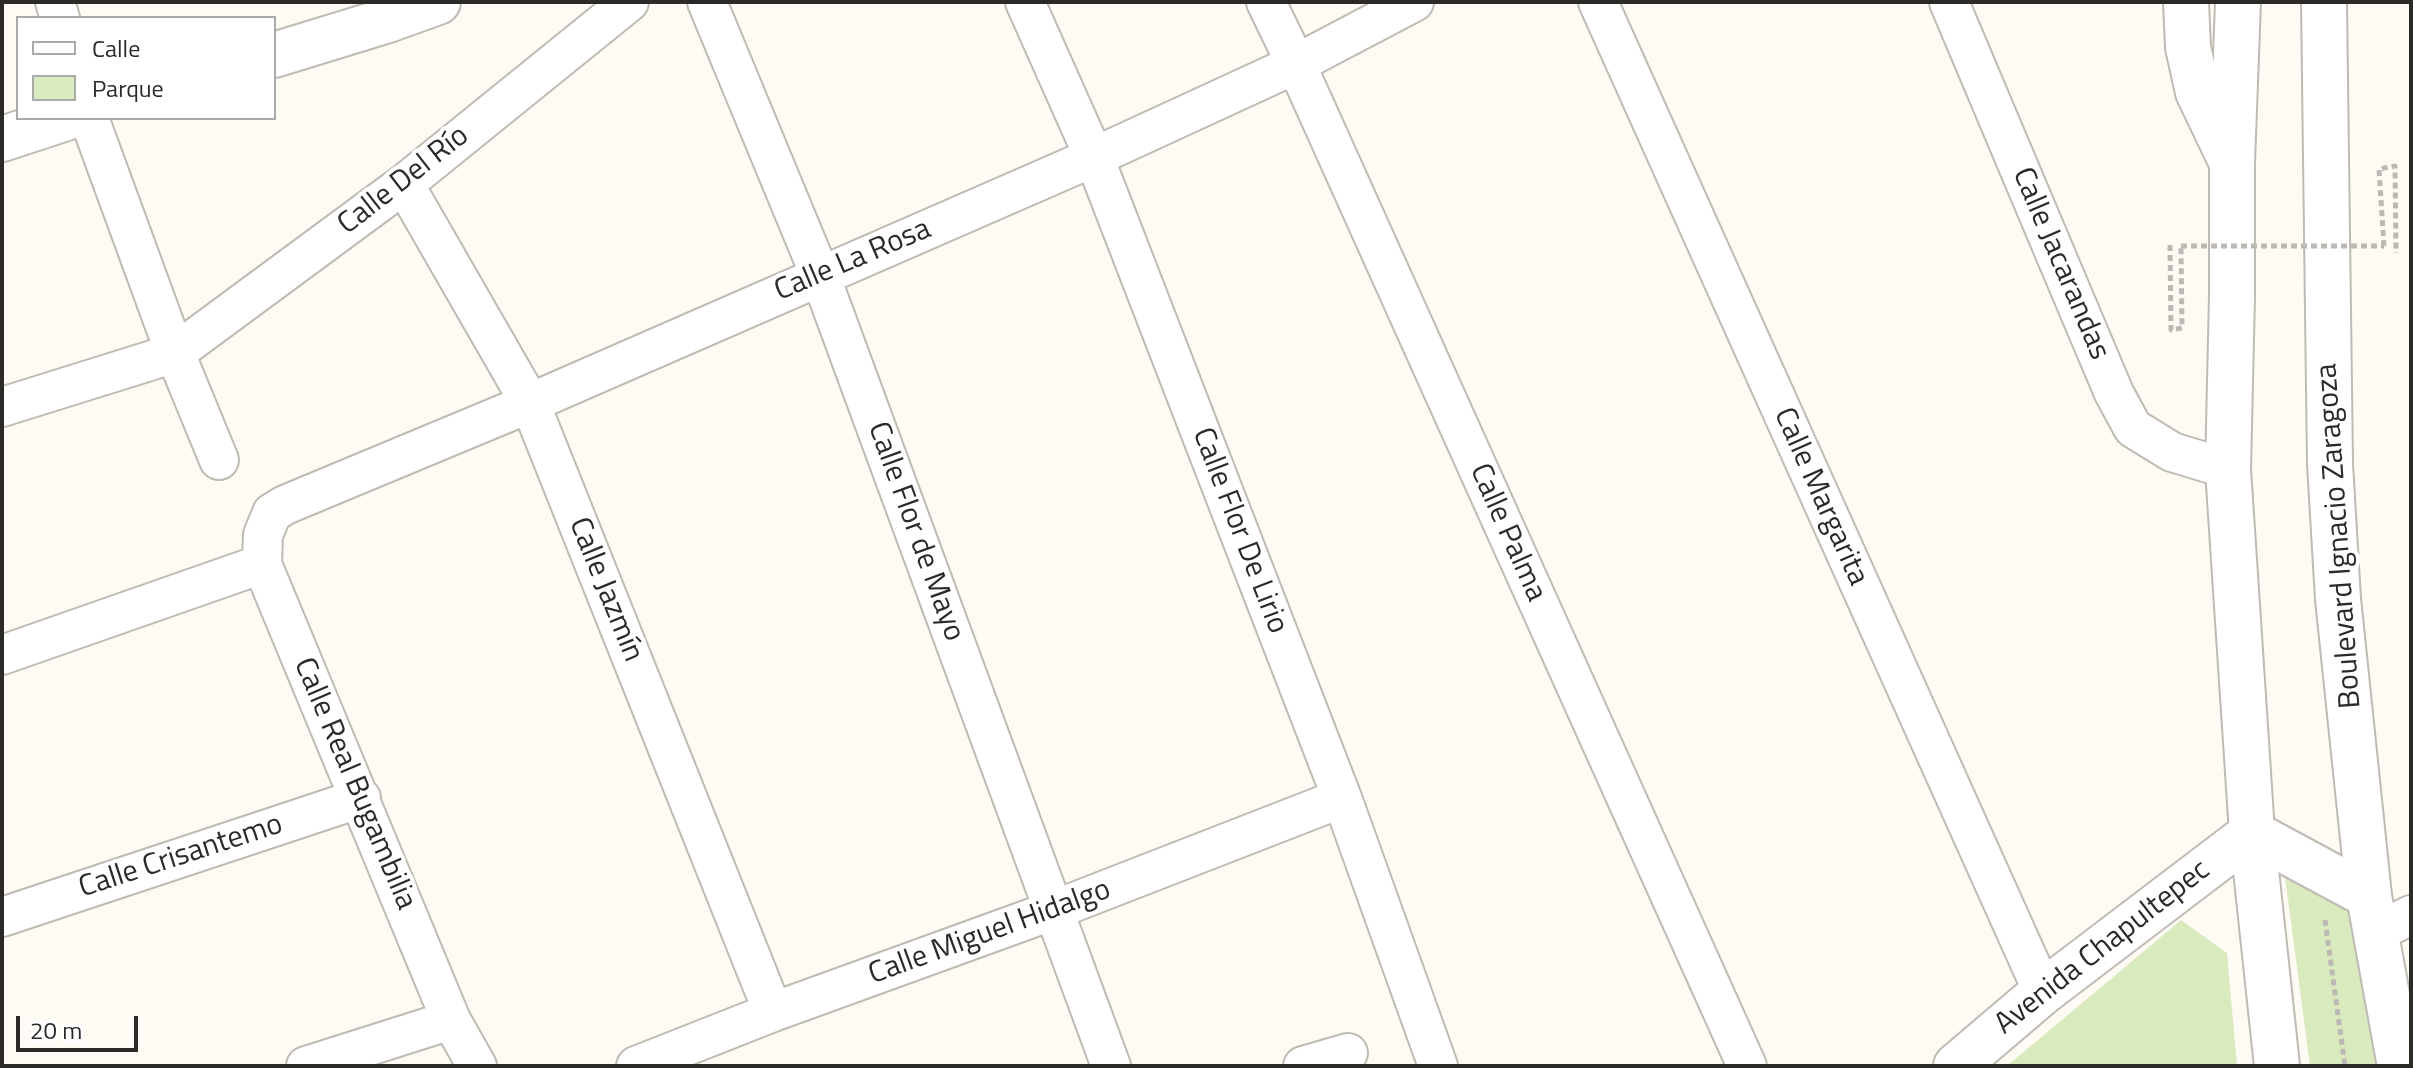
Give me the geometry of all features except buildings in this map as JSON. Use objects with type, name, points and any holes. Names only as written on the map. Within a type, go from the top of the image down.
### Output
[{"type":"main road","points":[[276,54],[438,2]]},
{"type":"main road","points":[[2186,2],[2188,47],[2198,92],[2232,163]]},
{"type":"main road","points":[[2238,2],[2232,163],[2228,469],[2252,833],[2277,1066]]},
{"type":"main road","name":"Boulevard Ignacio Zaragoza","points":[[2324,2],[2330,464],[2338,599],[2385,915],[2400,1066]]},
{"type":"main road","points":[[2,139],[60,120]]},
{"type":"main road","points":[[2252,833],[2385,915]]},
{"type":"main road","name":"Avenida Chapultepec","points":[[1956,1066],[2043,992],[2252,833]]},
{"type":"street","name":"Calle Del Río","points":[[2,407],[175,353],[404,184],[629,2]]},
{"type":"street","name":"Calle Flor de Mayo","points":[[707,2],[820,275],[1111,1066]]},
{"type":"street","name":"Calle Flor De Lirio","points":[[1025,2],[1094,157],[1342,798],[1438,1066]]},
{"type":"street","name":"Calle Palma","points":[[1266,2],[1747,1066]]},
{"type":"street","name":"Calle La Rosa","points":[[285,505],[530,403],[1094,157],[1296,64],[1414,2]]},
{"type":"street","name":"Calle Margarita","points":[[1598,2],[2043,992]]},
{"type":"street","name":"Calle Jacarandas","points":[[1949,2],[2114,393],[2133,428],[2172,452],[2228,469]]},
{"type":"street","points":[[90,120],[175,353],[219,460]]},
{"type":"street","name":"Calle Jazmín","points":[[404,184],[530,403],[773,1012]]},
{"type":"street","name":"Calle Real Bugambilia","points":[[285,505],[272,513],[266,523],[262,564],[451,1020],[477,1066]]},
{"type":"street","points":[[2,655],[262,564]]},
{"type":"street","name":"Calle Crisantemo","points":[[2,917],[361,798]]},
{"type":"street","name":"Calle Miguel Hidalgo","points":[[636,1066],[773,1012],[1054,910],[1342,798]]},
{"type":"street","points":[[306,1066],[451,1020]]},
{"type":"street","points":[[1303,1066],[1348,1053]]},
{"type":"path","points":[[2170,245],[2171,330],[2182,328],[2181,246],[2384,246],[2379,169],[2395,166],[2396,253]]},
{"type":"path","points":[[2324,920],[2345,1066]]},
{"type":"green space","points":[[2285,877],[2354,902],[2383,1066],[2310,1066]]},
{"type":"green space","points":[[2181,920],[2227,953],[2237,1066],[2007,1066]]}]
